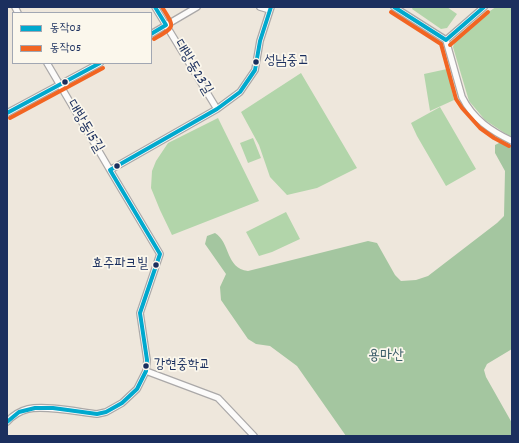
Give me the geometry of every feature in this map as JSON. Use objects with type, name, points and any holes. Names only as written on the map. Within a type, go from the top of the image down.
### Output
[{"type":"street","name":"대방동23길","points":[[155,7],[217,109]]},
{"type":"street","points":[[152,33],[196,7]]},
{"type":"street","points":[[110,170],[217,109],[240,92],[255,70],[257,49],[270,9],[260,7]]},
{"type":"street","points":[[394,7],[446,40],[462,97],[466,106],[478,120],[490,129],[512,141]]},
{"type":"street","points":[[446,40],[484,7]]},
{"type":"street","name":"대방동15길","points":[[48,64],[160,254],[140,313],[147,360],[146,371]]},
{"type":"street","points":[[7,113],[60,86],[98,64]]},
{"type":"street","points":[[7,422],[14,415],[28,409],[43,408],[97,414],[106,412],[114,408],[137,389],[146,371],[218,398],[254,436]]},
{"type":"green space","points":[[413,7],[447,7],[457,14],[447,28],[441,29],[412,9]]},
{"type":"green space","points":[[496,7],[512,7],[512,138],[485,120],[469,101],[453,47],[460,35],[465,30]]},
{"type":"green space","points":[[447,69],[454,100],[430,111],[424,74]]},
{"type":"green space","points":[[301,73],[357,168],[317,188],[287,195],[270,177],[259,145],[241,112]]},
{"type":"green space","points":[[440,107],[476,169],[446,186],[411,123]]},
{"type":"green space","points":[[218,118],[259,201],[172,235],[151,188],[152,171],[156,161],[168,143]]},
{"type":"green space","points":[[253,138],[261,158],[248,163],[240,143]]},
{"type":"green space","name":"용마산","points":[[501,142],[512,146],[512,349],[487,364],[484,370],[486,377],[512,423],[512,436],[346,436],[297,366],[270,346],[256,344],[248,339],[221,300],[220,287],[226,274],[205,244],[207,236],[215,233],[220,237],[235,265],[248,271],[368,241],[377,243],[395,275],[401,281],[416,280],[428,276],[504,216],[505,171],[495,153],[495,145]]},
{"type":"green space","points":[[286,212],[300,239],[272,252],[259,256],[246,232]]},
{"type":"transit line","name":"동작03","points":[[152,33],[166,25],[155,7]]},
{"type":"transit line","name":"동작05","points":[[154,39],[170,29],[171,26],[171,23],[162,7]]},
{"type":"transit line","name":"동작03","points":[[7,422],[19,412],[35,408],[53,408],[97,414],[106,412],[122,403],[137,389],[146,371],[147,360],[140,313],[160,254],[110,170],[217,109],[240,92],[255,70],[260,41],[271,7]]},
{"type":"transit line","name":"동작03","points":[[394,7],[446,40]]},
{"type":"transit line","name":"동작03","points":[[446,40],[484,7]]},
{"type":"transit line","name":"동작05","points":[[391,12],[441,44],[456,99],[480,128],[509,146]]},
{"type":"transit line","name":"동작05","points":[[450,45],[488,12]]},
{"type":"transit line","name":"동작03","points":[[7,113],[98,64]]},
{"type":"transit line","name":"동작05","points":[[10,118],[103,68]]},
{"type":"place","name":"성남중고","points":[[256,62]]},
{"type":"place","name":"효주파크빌","points":[[156,265]]},
{"type":"place","name":"강현중학교","points":[[146,366]]}]
